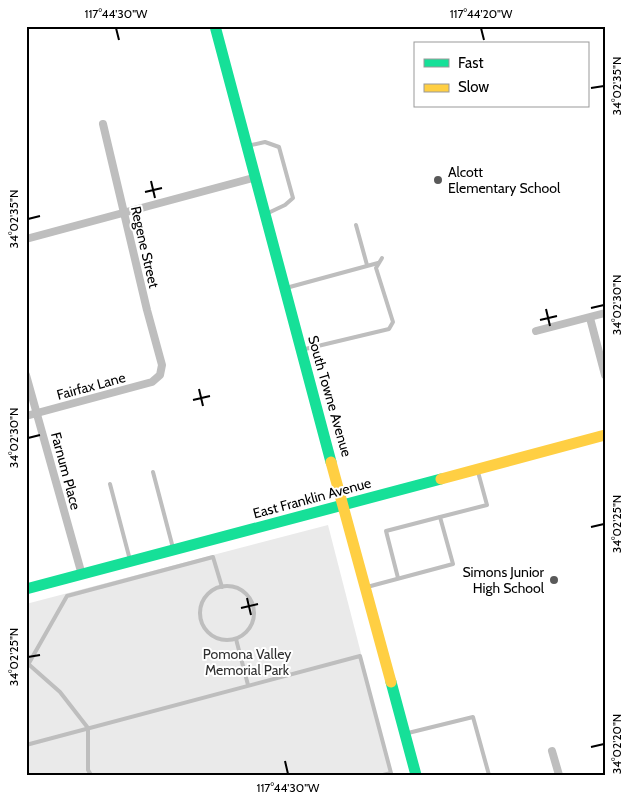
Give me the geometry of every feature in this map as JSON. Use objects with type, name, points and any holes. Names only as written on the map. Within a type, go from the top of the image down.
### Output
[{"type":"street","name":"South Towne Avenue","points":[[215,26],[253,178],[345,504],[416,775]]},
{"type":"street","name":"Regene Street","points":[[103,124],[162,365],[160,375]]},
{"type":"street","points":[[26,239],[253,178]]},
{"type":"street","points":[[536,331],[605,313]]},
{"type":"street","points":[[590,318],[605,374]]},
{"type":"street","name":"Farnum Place","points":[[26,375],[82,575]]},
{"type":"street","name":"Fairfax Lane","points":[[26,416],[152,382],[160,375]]},
{"type":"street","name":"East Franklin Avenue","points":[[26,589],[605,435]]},
{"type":"street","points":[[552,751],[559,775]]},
{"type":"lane","points":[[245,146],[265,142],[279,147],[288,177],[293,198],[285,205],[264,215]]},
{"type":"lane","points":[[356,225],[367,266]]},
{"type":"lane","points":[[301,350],[389,328],[393,322],[376,268],[382,258]]},
{"type":"lane","points":[[284,288],[378,263]]},
{"type":"lane","points":[[398,578],[386,531],[487,505],[478,469]]},
{"type":"lane","points":[[153,472],[174,550]]},
{"type":"lane","points":[[110,484],[130,562]]},
{"type":"lane","points":[[367,587],[453,564],[440,517]]},
{"type":"lane","points":[[91,775],[88,770],[88,728],[60,692],[27,662],[67,596],[213,557],[222,587]]},
{"type":"lane","points":[[222,587],[235,588],[244,592],[251,601],[254,612],[252,622],[246,632],[236,639],[226,640],[214,637],[204,627],[200,614],[202,602],[210,592],[222,587]]},
{"type":"lane","points":[[236,639],[248,685]]},
{"type":"lane","points":[[26,745],[360,656],[391,773],[383,775]]},
{"type":"lane","points":[[406,734],[473,717],[489,775]]},
{"type":"green space","name":"Pomona Valley Memorial Park","points":[[328,525],[392,774],[26,775],[26,604]]},
{"type":"traffic: fast","points":[[215,26],[331,462]]},
{"type":"traffic: fast","points":[[26,589],[441,479]]},
{"type":"traffic: fast","points":[[391,682],[416,775]]},
{"type":"traffic: slow","points":[[441,479],[605,435]]},
{"type":"traffic: slow","points":[[331,462],[391,682]]},
{"type":"place","name":"Alcott Elementary School","points":[[438,180]]},
{"type":"place","name":"Simons Junior High School","points":[[554,580]]}]
